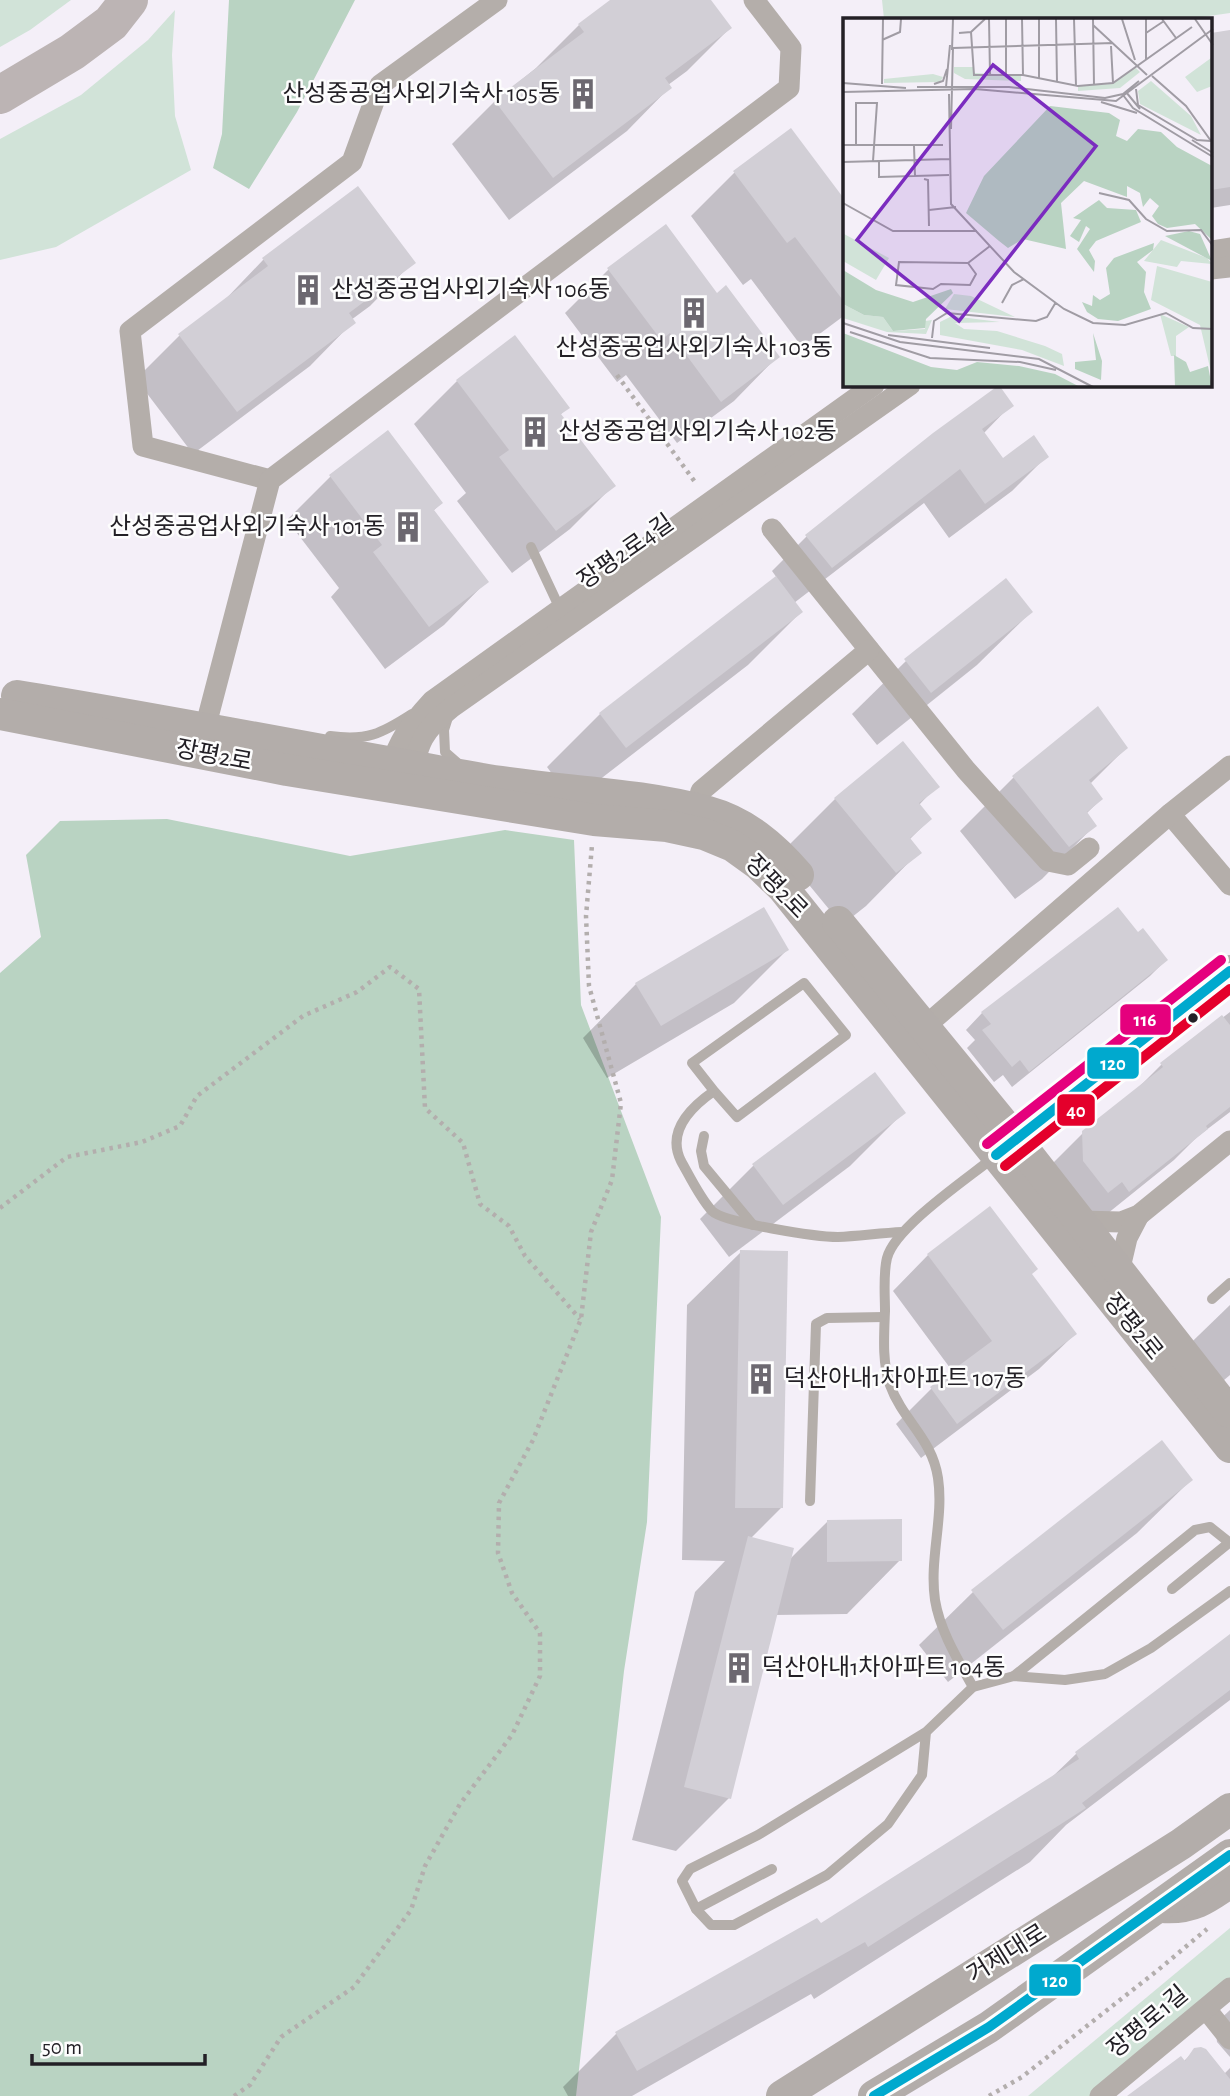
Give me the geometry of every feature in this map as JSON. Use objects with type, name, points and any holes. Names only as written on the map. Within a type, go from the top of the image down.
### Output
[{"type":"highway","points":[[0,65],[50,36],[99,0]]},
{"type":"highway","points":[[0,95],[72,52],[111,23],[129,0]]},
{"type":"street","points":[[270,480],[143,446],[130,331],[352,162],[380,85],[497,0]]},
{"type":"street","points":[[201,741],[270,480],[789,88],[791,48],[754,0]]},
{"type":"street","points":[[1212,251],[1230,248]]},
{"type":"street","points":[[1212,270],[1230,267]]},
{"type":"street","name":"장평2로4길","points":[[399,776],[443,704],[871,387]]},
{"type":"street","name":"장평2로4길","points":[[564,617],[907,387]]},
{"type":"street","points":[[772,528],[966,770],[1048,861],[1068,865],[1089,848]]},
{"type":"street","points":[[693,820],[701,790],[869,650]]},
{"type":"street","name":"장평2로","points":[[0,693],[201,741],[289,738],[399,776],[485,780],[665,803],[693,820],[704,834],[733,846],[774,880],[916,1034],[1181,1369],[1230,1413]]},
{"type":"street","name":"장평2로","points":[[0,714],[201,741],[399,776],[594,820],[667,826],[693,820]]},
{"type":"street","points":[[916,1034],[1170,814],[1230,766]]},
{"type":"street","points":[[1170,814],[1230,885]]},
{"type":"street","points":[[1006,1147],[1230,971]]},
{"type":"street","points":[[1080,1221],[1121,1222],[1139,1215],[1230,1141]]},
{"type":"street","name":"장평2로","points":[[1006,1147],[1080,1221],[1119,1272],[1230,1447]]},
{"type":"street","points":[[1119,1272],[1127,1238],[1139,1215]]},
{"type":"street","points":[[1230,1389],[1210,1366],[1181,1369],[1170,1390],[1230,1466]]},
{"type":"street","name":"거제대로","points":[[782,2096],[1181,1844],[1230,1809]]},
{"type":"street","name":"거제대로","points":[[874,2096],[989,2027],[1230,1855]]},
{"type":"street","points":[[1157,1907],[1179,1908],[1204,1901],[1230,1882]]},
{"type":"street","name":"장평로1길","points":[[1100,2096],[1230,1988]]},
{"type":"street","points":[[1206,2008],[1230,2039]]},
{"type":"lane","points":[[531,547],[564,617]]},
{"type":"lane","points":[[321,735],[356,739],[371,736],[443,704],[445,752],[456,764],[485,780]]},
{"type":"lane","points":[[804,982],[846,1035],[737,1117],[714,1091],[692,1063],[804,982]]},
{"type":"lane","points":[[714,1091],[696,1104],[680,1123],[677,1153],[714,1213],[753,1224],[836,1237],[902,1232]]},
{"type":"lane","points":[[704,1136],[701,1151],[704,1166],[753,1224]]},
{"type":"lane","points":[[972,1688],[946,1635],[936,1600],[939,1480],[934,1455],[903,1411],[890,1384],[883,1353],[887,1257],[902,1232],[1006,1147]]},
{"type":"lane","points":[[1212,1299],[1230,1283]]},
{"type":"lane","points":[[810,1501],[816,1324],[827,1318],[884,1317]]},
{"type":"lane","points":[[1014,1676],[1195,1530],[1210,1527],[1230,1543],[1172,1589]]},
{"type":"lane","points":[[926,1732],[922,1775],[888,1824],[827,1875],[734,1925],[710,1924],[696,1909],[682,1881],[690,1869],[758,1835],[926,1732],[972,1688],[1014,1676],[1065,1679],[1105,1674],[1151,1648],[1230,1591]]},
{"type":"lane","points":[[696,1909],[772,1868]]},
{"type":"path","points":[[617,375],[695,482]]},
{"type":"path","points":[[234,2096],[250,2085],[281,2037],[354,1987],[411,1910],[425,1866],[460,1804],[512,1735],[540,1676],[540,1633],[512,1592],[498,1553],[499,1503],[533,1440],[581,1319],[591,1232],[612,1180],[621,1103],[589,986],[586,916],[594,820]]},
{"type":"path","points":[[0,1208],[67,1157],[142,1142],[180,1126],[197,1096],[303,1016],[357,992],[390,967],[419,989],[425,1108],[463,1143],[480,1204],[509,1226],[525,1256],[581,1319]]},
{"type":"path","points":[[989,2096],[1022,2077],[1210,1927]]},
{"type":"green space","points":[[0,0],[71,0],[30,30],[0,47]]},
{"type":"green space","points":[[229,0],[355,0],[297,112],[249,189],[213,168],[222,134]]},
{"type":"green space","points":[[882,0],[1230,0],[1230,13],[1195,18],[884,18]]},
{"type":"green space","points":[[175,10],[172,55],[175,116],[191,170],[56,247],[0,260],[0,139],[81,95],[148,40]]},
{"type":"green space","points":[[167,819],[350,856],[505,830],[574,840],[581,1005],[661,1217],[647,1522],[624,1671],[576,2096],[0,2096],[0,973],[41,937],[26,855],[60,821]]},
{"type":"green space","points":[[1230,1928],[1230,1988],[1100,2096],[1028,2096]]},
{"type":"building","name":"산성중공업사외기숙사 105동","points":[[610,0],[711,0],[732,28],[665,78],[672,88],[553,178],[494,100],[584,32],[578,24]]},
{"type":"building","points":[[1230,30],[1230,187],[1212,190],[1212,33]]},
{"type":"building","points":[[791,128],[843,197],[843,300],[795,237],[787,243],[733,171]]},
{"type":"building","name":"산성중공업사외기숙사 106동","points":[[358,186],[416,263],[349,313],[356,323],[237,412],[178,334],[268,266],[262,258]]},
{"type":"building","name":"산성중공업사외기숙사 103동","points":[[666,224],[717,293],[726,285],[780,357],[721,402],[670,333],[661,340],[607,268]]},
{"type":"building","name":"산성중공업사외기숙사 102동","points":[[515,335],[570,408],[561,414],[616,486],[556,531],[499,457],[509,450],[456,380]]},
{"type":"building","points":[[996,387],[1000,387],[1014,406],[982,429],[1003,458],[1034,435],[1049,457],[985,504],[960,469],[832,568],[805,535],[933,433]]},
{"type":"building","name":"산성중공업사외기숙사 101동","points":[[388,430],[443,503],[434,510],[489,582],[429,627],[373,552],[382,545],[329,475]]},
{"type":"building","points":[[776,576],[803,612],[626,748],[599,713]]},
{"type":"building","points":[[1006,578],[1033,612],[931,693],[904,659]]},
{"type":"building","points":[[1098,706],[1128,748],[1089,780],[1103,799],[1087,812],[1097,826],[1069,847],[1012,776]]},
{"type":"building","points":[[903,741],[940,787],[919,803],[932,819],[910,838],[922,853],[896,873],[834,798]]},
{"type":"building","points":[[764,907],[789,950],[661,1026],[635,983]]},
{"type":"building","points":[[1118,907],[1138,932],[1143,928],[1168,960],[1029,1072],[1020,1060],[1012,1067],[982,1030],[991,1024],[981,1012]]},
{"type":"building","points":[[1222,1015],[1230,1025],[1230,1107],[1206,1126],[1208,1129],[1129,1192],[1122,1182],[1108,1193],[1083,1161],[1082,1131],[1163,1067],[1160,1063]]},
{"type":"building","points":[[875,1072],[906,1113],[783,1205],[752,1164]]},
{"type":"building","points":[[990,1206],[1038,1269],[1032,1274],[1077,1334],[957,1424],[930,1387],[992,1341],[927,1254]]},
{"type":"building","name":"덕산아내1차아파트 107동","points":[[740,1250],[788,1251],[783,1508],[735,1508]]},
{"type":"building","points":[[1162,1440],[1193,1480],[1003,1630],[971,1590]]},
{"type":"building","points":[[902,1519],[902,1561],[827,1562],[827,1520]]},
{"type":"building","name":"덕산아내1차아파트 104동","points":[[748,1536],[794,1548],[731,1799],[684,1787]]},
{"type":"building","points":[[1230,1634],[1230,1690],[1082,1803],[1086,1808],[868,1947],[865,1942],[637,2071],[615,2032],[817,1918],[821,1923],[1079,1759],[1075,1752]]},
{"type":"building","points":[[1194,2048],[1206,2049],[1230,2079],[1230,2096],[1127,2096],[1181,2056],[1185,2061]]},
{"type":"transit line","name":"116","points":[[987,1144],[1221,960]]},
{"type":"transit line","name":"120","points":[[996,1155],[1230,971]]},
{"type":"transit line","name":"40","points":[[1005,1166],[1230,989]]},
{"type":"transit line","name":"120","points":[[874,2096],[989,2027],[1230,1855]]},
{"type":"place","name":"산성중공업사외기숙사 105동","points":[[583,94]]},
{"type":"place","name":"산성중공업사외기숙사 106동","points":[[308,290]]},
{"type":"place","name":"산성중공업사외기숙사 103동","points":[[694,313]]},
{"type":"place","name":"산성중공업사외기숙사 102동","points":[[535,432]]},
{"type":"place","name":"산성중공업사외기숙사 101동","points":[[408,527]]},
{"type":"place","name":"덕산아내1차아파트 107동","points":[[761,1379]]},
{"type":"place","name":"덕산아내1차아파트 104동","points":[[739,1668]]}]
